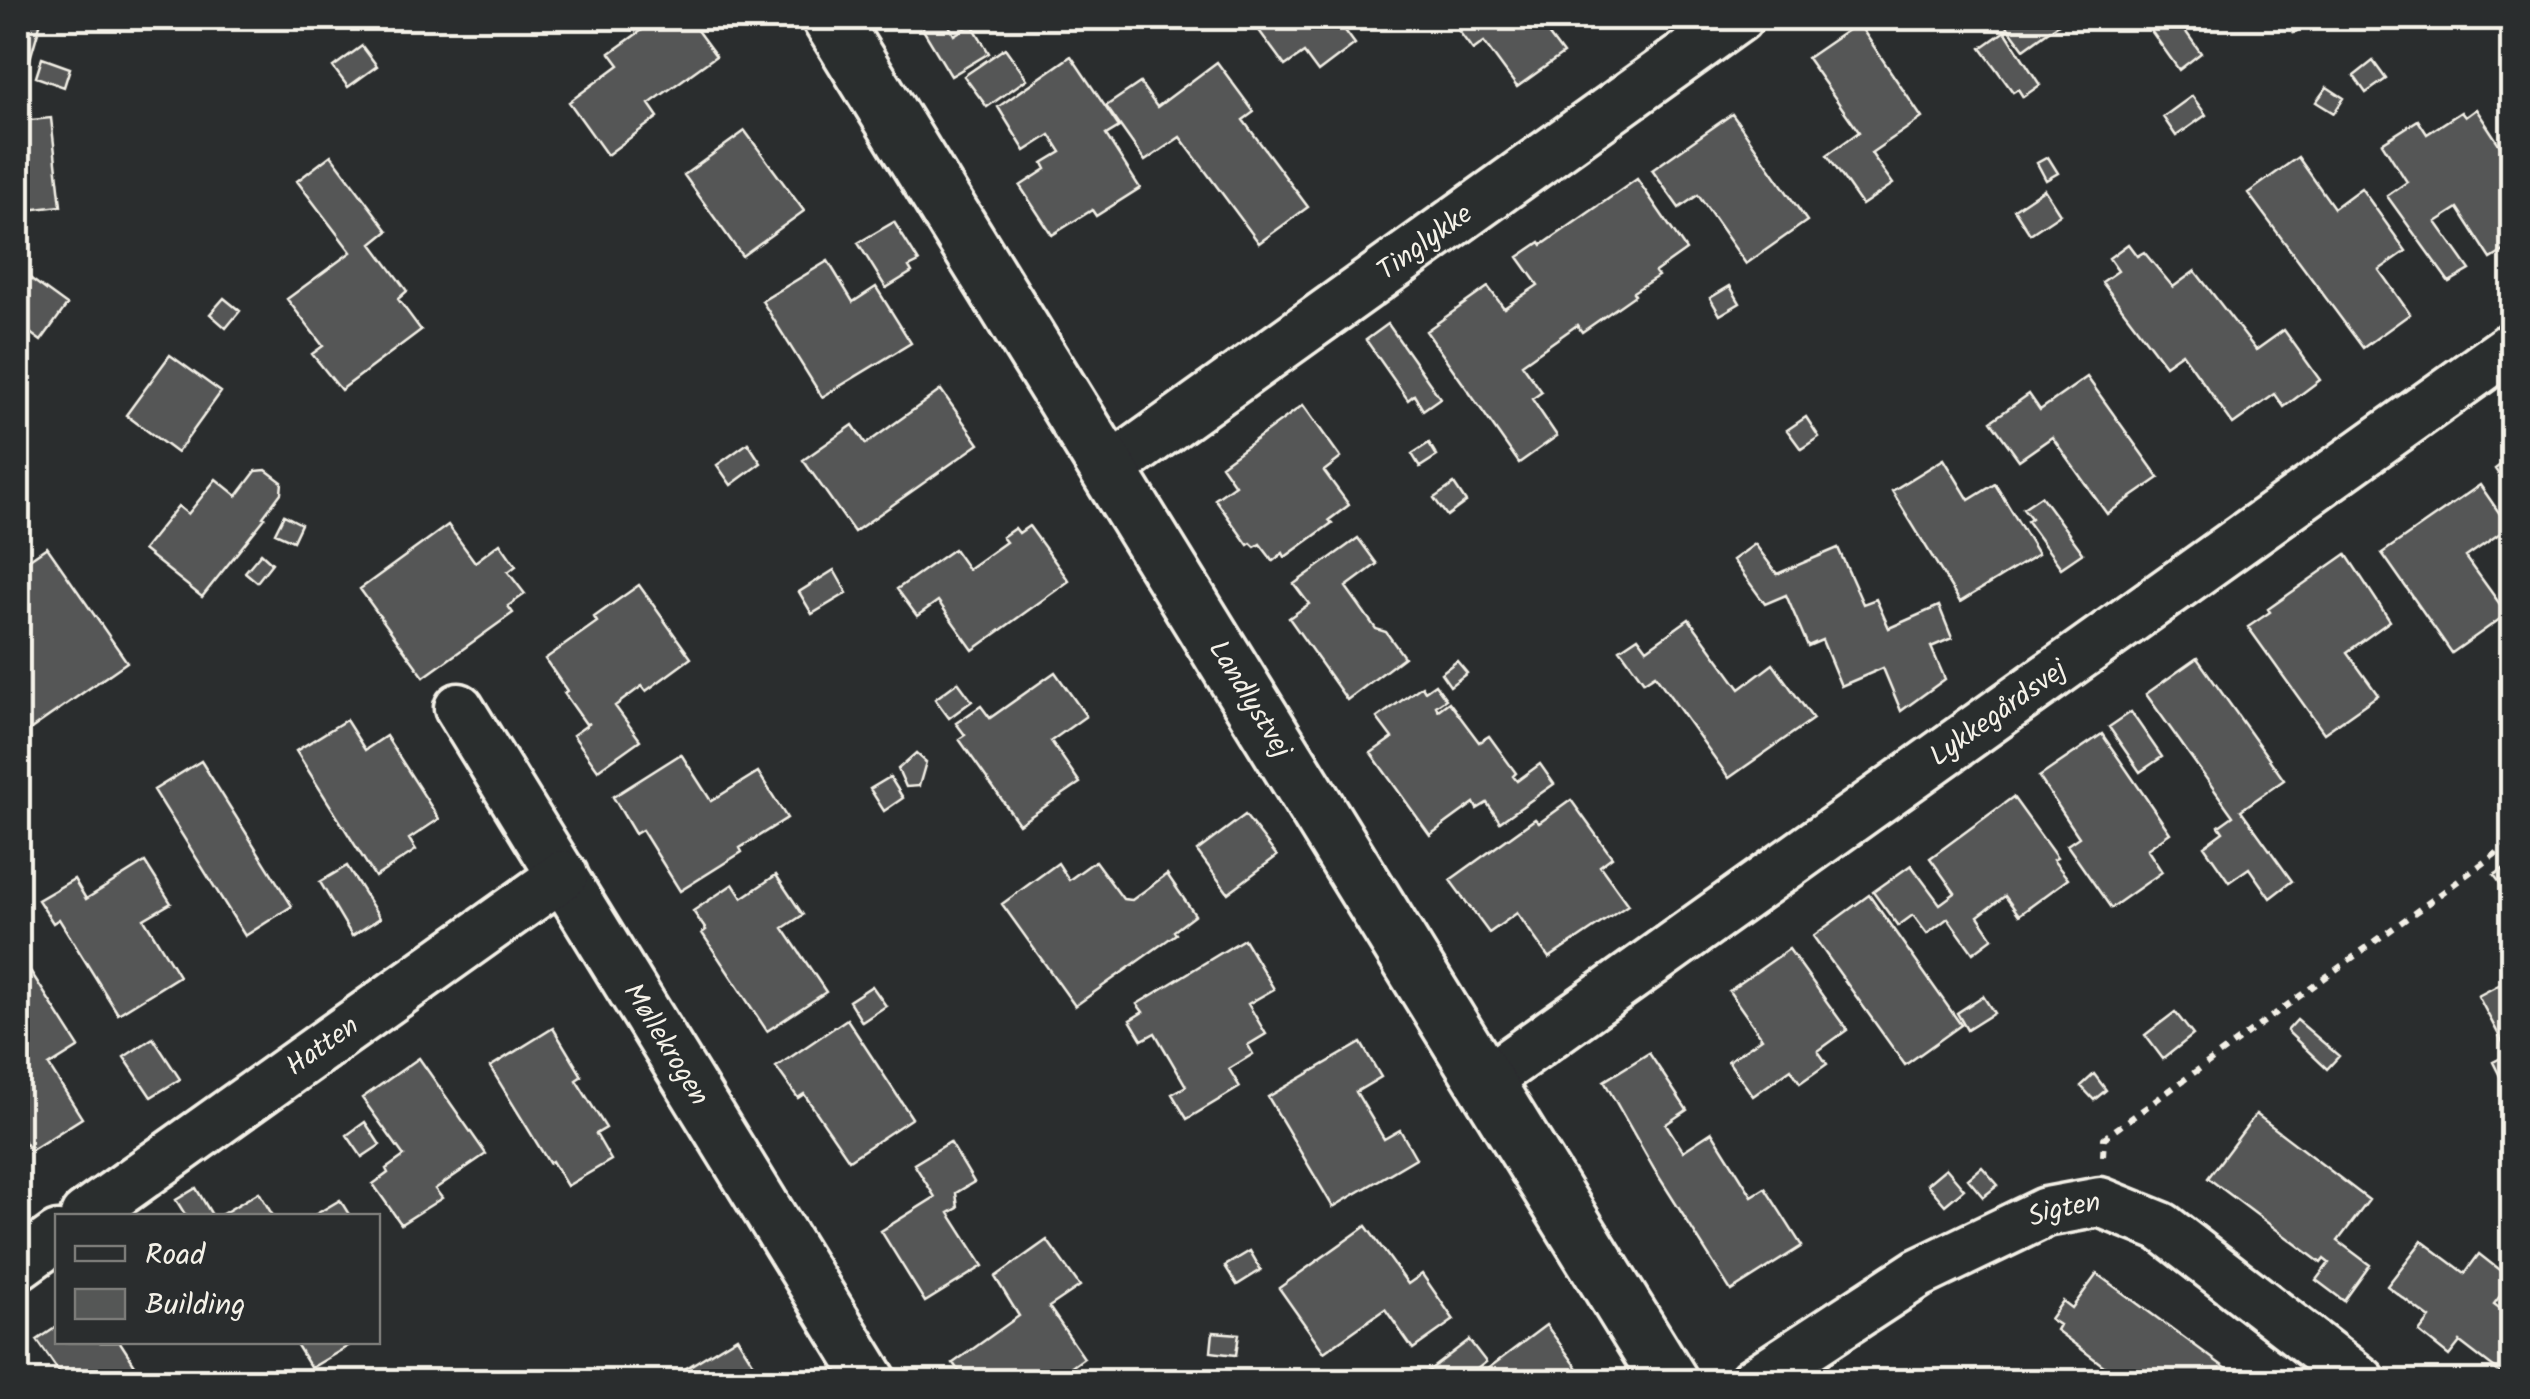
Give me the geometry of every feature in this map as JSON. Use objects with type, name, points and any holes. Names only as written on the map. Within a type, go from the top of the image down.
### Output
[{"type":"street","name":"Landlystvej","points":[[830,18],[1670,1382]]},
{"type":"street","name":"Tinglykke","points":[[1110,469],[1738,18]]},
{"type":"street","name":"Lykkegårdsvej","points":[[1486,1080],[2512,346]]},
{"type":"street","name":"Møllekrogen","points":[[459,708],[874,1382]]},
{"type":"street","name":"Hatten","points":[[88,1214],[563,876]]},
{"type":"street","name":"Sigten","points":[[1753,1382],[1919,1273],[2046,1212],[2100,1202],[2162,1227],[2362,1382]]},
{"type":"street","points":[[18,1265],[55,1238]]},
{"type":"path","points":[[2104,1138],[2512,842]]},
{"type":"building","points":[[18,18],[42,18],[30,59],[18,55]]},
{"type":"building","points":[[659,18],[688,18],[716,56],[649,104],[658,117],[607,155],[569,102],[619,65],[610,53]]},
{"type":"building","points":[[920,18],[950,18],[948,23],[954,35],[972,24],[989,53],[951,76]]},
{"type":"building","points":[[1250,18],[1352,18],[1341,25],[1355,44],[1318,72],[1304,53],[1285,66]]},
{"type":"building","points":[[1449,18],[1536,18],[1563,54],[1517,87],[1484,42],[1473,50]]},
{"type":"building","points":[[2001,18],[2067,18],[2024,49]]},
{"type":"building","points":[[2142,18],[2176,18],[2201,53],[2179,70]]},
{"type":"building","points":[[2285,18],[2313,18],[2314,19],[2294,33]]},
{"type":"building","points":[[1858,23],[1922,118],[1871,153],[1893,184],[1862,205],[1827,155],[1859,132],[1807,58]]},
{"type":"building","points":[[2005,31],[2040,85],[2023,97],[2018,89],[2013,92],[1981,48]]},
{"type":"building","points":[[362,46],[377,66],[348,87],[333,67]]},
{"type":"building","points":[[1005,48],[1027,79],[987,107],[964,76]]},
{"type":"building","points":[[1071,56],[1119,127],[1106,135],[1140,188],[1096,216],[1092,210],[1052,235],[1020,186],[1046,169],[1043,163],[1061,152],[1050,135],[1025,151],[998,107]]},
{"type":"building","points":[[42,58],[70,68],[64,87],[36,77]]},
{"type":"building","points":[[2373,61],[2386,79],[2366,93],[2354,76]]},
{"type":"building","points":[[1217,62],[1254,112],[1243,120],[1308,207],[1259,243],[1180,137],[1145,161],[1106,106],[1140,83],[1157,107]]},
{"type":"building","points":[[2327,87],[2344,98],[2334,113],[2316,102]]},
{"type":"building","points":[[2192,96],[2206,115],[2176,136],[2163,117]]},
{"type":"building","points":[[2476,109],[2503,150],[2512,144],[2512,246],[2491,259],[2458,208],[2436,222],[2470,270],[2449,282],[2387,196],[2407,182],[2382,143],[2418,120],[2427,134],[2461,112],[2465,117]]},
{"type":"building","points":[[30,111],[31,120],[51,118],[61,206],[18,211],[18,112]]},
{"type":"building","points":[[1732,114],[1807,221],[1746,264],[1698,195],[1679,208],[1652,170]]},
{"type":"building","points":[[745,131],[804,211],[742,256],[684,175]]},
{"type":"building","points":[[331,155],[388,231],[372,244],[407,291],[398,299],[421,330],[341,390],[312,354],[323,346],[287,299],[351,252],[297,181]]},
{"type":"building","points":[[2048,157],[2058,173],[2046,180],[2037,163]]},
{"type":"building","points":[[2298,157],[2334,208],[2361,188],[2406,251],[2379,270],[2410,314],[2363,348],[2248,193]]},
{"type":"building","points":[[1637,179],[1686,250],[1655,272],[1658,276],[1633,292],[1635,295],[1582,332],[1577,325],[1522,364],[1542,392],[1532,399],[1557,436],[1519,463],[1426,331],[1488,287],[1504,308],[1538,285],[1518,257],[1540,242],[1542,245]]},
{"type":"building","points":[[2044,189],[2060,214],[2030,234],[2014,209]]},
{"type":"building","points":[[894,222],[919,262],[909,267],[912,272],[886,288],[858,243]]},
{"type":"building","points":[[2128,244],[2137,256],[2144,252],[2173,287],[2195,271],[2256,350],[2284,330],[2320,380],[2284,407],[2275,394],[2233,424],[2182,353],[2165,365],[2102,282],[2118,271],[2109,258]]},
{"type":"building","points":[[828,261],[853,302],[876,287],[911,343],[822,397],[762,301]]},
{"type":"building","points":[[27,276],[67,305],[41,341],[18,324],[18,289]]},
{"type":"building","points":[[1730,286],[1740,303],[1720,315],[1710,298]]},
{"type":"building","points":[[224,298],[240,311],[226,328],[210,314]]},
{"type":"building","points":[[1388,324],[1440,398],[1423,410],[1414,395],[1408,400],[1366,340]]},
{"type":"building","points":[[170,355],[221,392],[177,453],[126,415]]},
{"type":"building","points":[[2087,377],[2159,478],[2107,514],[2052,437],[2019,460],[1991,421],[2029,394],[2040,410]]},
{"type":"building","points":[[941,390],[979,444],[854,532],[803,460],[853,425],[866,444]]},
{"type":"building","points":[[1303,405],[1341,458],[1324,471],[1349,505],[1329,520],[1332,523],[1285,557],[1283,553],[1273,561],[1260,544],[1248,545],[1215,499],[1235,485],[1221,465]]},
{"type":"building","points":[[1806,417],[1819,437],[1801,449],[1787,430]]},
{"type":"building","points":[[748,443],[761,463],[731,485],[717,465]]},
{"type":"building","points":[[1429,443],[1437,456],[1420,467],[1412,454]]},
{"type":"building","points":[[2512,456],[2512,494],[2495,469]]},
{"type":"building","points":[[1944,459],[1969,500],[1995,484],[2038,554],[1960,602],[1892,491]]},
{"type":"building","points":[[266,470],[282,482],[281,493],[202,597],[143,550],[178,506],[188,514],[216,479],[237,496],[256,471]]},
{"type":"building","points":[[1454,484],[1466,502],[1447,516],[1434,498]]},
{"type":"building","points":[[2480,485],[2509,527],[2466,557],[2507,614],[2452,653],[2382,553]]},
{"type":"building","points":[[2041,496],[2083,553],[2061,568],[2027,521],[2031,518],[2023,508]]},
{"type":"building","points":[[284,515],[301,524],[293,541],[275,533]]},
{"type":"building","points":[[448,525],[475,562],[500,543],[516,566],[508,572],[525,594],[508,606],[513,613],[424,677],[360,589]]},
{"type":"building","points":[[1029,526],[1069,581],[973,650],[938,601],[917,616],[897,589],[954,549],[968,569],[1006,542],[1002,537],[1015,528],[1019,533]]},
{"type":"building","points":[[1358,538],[1377,564],[1346,587],[1376,629],[1386,632],[1404,657],[1347,700],[1289,618],[1309,604],[1294,584]]},
{"type":"building","points":[[1755,544],[1777,574],[1838,548],[1863,604],[1876,599],[1889,628],[1939,606],[1952,638],[1931,647],[1945,679],[1901,711],[1883,668],[1841,686],[1822,640],[1808,646],[1786,595],[1765,604],[1733,560]]},
{"type":"building","points":[[47,547],[127,662],[18,738],[18,567]]},
{"type":"building","points":[[261,553],[272,563],[257,582],[245,572]]},
{"type":"building","points":[[2346,554],[2390,621],[2347,652],[2378,695],[2324,733],[2248,627]]},
{"type":"building","points":[[834,570],[847,593],[812,614],[799,592]]},
{"type":"building","points":[[639,585],[691,658],[646,691],[642,686],[615,706],[640,740],[598,770],[573,735],[590,723],[586,724],[564,693],[567,691],[545,659],[597,622],[594,617]]},
{"type":"building","points":[[1689,619],[1740,689],[1773,664],[1813,719],[1729,778],[1655,675],[1644,682],[1620,649],[1638,637],[1647,649]]},
{"type":"building","points":[[2197,658],[2284,780],[2241,810],[2292,881],[2270,898],[2249,868],[2229,882],[2204,846],[2223,832],[2219,826],[2233,816],[2146,694]]},
{"type":"building","points":[[1457,661],[1467,673],[1450,686],[1441,673]]},
{"type":"building","points":[[1055,672],[1086,716],[1051,741],[1080,783],[1019,824],[959,739],[965,735],[956,723],[981,706],[990,718]]},
{"type":"building","points":[[958,682],[972,701],[949,718],[935,699]]},
{"type":"building","points":[[1435,684],[1446,699],[1436,706],[1438,710],[1449,702],[1479,742],[1489,736],[1516,773],[1513,776],[1517,781],[1540,764],[1554,784],[1500,822],[1487,803],[1477,809],[1474,803],[1430,835],[1371,753],[1392,738],[1377,718],[1422,686],[1425,691]]},
{"type":"building","points":[[2131,712],[2162,757],[2140,772],[2109,727]]},
{"type":"building","points":[[346,720],[365,750],[386,736],[439,819],[409,839],[416,850],[375,877],[296,751]]},
{"type":"building","points":[[2102,734],[2170,833],[2147,849],[2162,872],[2111,908],[2067,845],[2079,837],[2039,777]]},
{"type":"building","points":[[916,753],[926,762],[919,786],[906,787],[898,769]]},
{"type":"building","points":[[681,754],[711,801],[758,772],[787,818],[680,891],[642,830],[635,834],[613,797]]},
{"type":"building","points":[[201,761],[292,906],[245,936],[154,790]]},
{"type":"building","points":[[890,777],[903,798],[884,811],[870,789]]},
{"type":"building","points":[[2013,797],[2068,879],[2019,915],[2005,896],[1978,916],[1993,938],[1973,953],[1948,918],[1927,934],[1913,915],[1898,926],[1873,892],[1911,865],[1940,904],[1955,893],[1930,858]]},
{"type":"building","points":[[1571,800],[1612,857],[1600,866],[1628,905],[1549,958],[1517,913],[1489,933],[1450,880],[1535,819],[1539,823]]},
{"type":"building","points":[[1245,815],[1277,856],[1228,893],[1197,851]]},
{"type":"building","points":[[1095,861],[1123,899],[1132,900],[1167,874],[1195,915],[1174,931],[1176,934],[1075,1006],[1002,904],[1058,863],[1069,880]]},
{"type":"building","points":[[145,862],[171,903],[144,919],[179,976],[118,1014],[59,919],[53,923],[38,900],[74,879],[86,899]]},
{"type":"building","points":[[2512,863],[2512,894],[2510,896],[2494,875]]},
{"type":"building","points":[[347,866],[380,918],[352,936],[320,882]]},
{"type":"building","points":[[776,875],[803,915],[783,928],[826,992],[767,1031],[702,933],[706,930],[693,911],[733,884],[742,898]]},
{"type":"building","points":[[1869,895],[1961,1025],[1905,1065],[1813,936]]},
{"type":"building","points":[[1244,939],[1274,989],[1248,1004],[1266,1034],[1248,1045],[1253,1054],[1229,1069],[1240,1087],[1187,1119],[1172,1094],[1186,1086],[1155,1033],[1142,1040],[1130,1020],[1143,1012],[1137,1004]]},
{"type":"building","points":[[1789,949],[1847,1030],[1818,1051],[1827,1064],[1800,1083],[1791,1069],[1753,1096],[1728,1061],[1762,1038],[1729,991]]},
{"type":"building","points":[[31,972],[79,1047],[49,1066],[82,1118],[30,1151],[18,1132],[18,981]]},
{"type":"building","points":[[2512,978],[2512,1100],[2493,1062],[2509,1054],[2478,996]]},
{"type":"building","points":[[872,986],[886,1006],[862,1022],[849,1001]]},
{"type":"building","points":[[1983,996],[1994,1013],[1967,1030],[1957,1013]]},
{"type":"building","points":[[2175,1012],[2193,1035],[2163,1059],[2145,1035]]},
{"type":"building","points":[[847,1019],[912,1118],[849,1160],[804,1094],[798,1098],[776,1067]]},
{"type":"building","points":[[2297,1020],[2339,1056],[2327,1069],[2287,1031]]},
{"type":"building","points":[[553,1028],[582,1076],[576,1080],[606,1128],[596,1134],[611,1160],[567,1186],[490,1067]]},
{"type":"building","points":[[153,1038],[180,1079],[151,1097],[124,1057]]},
{"type":"building","points":[[1361,1043],[1381,1077],[1356,1092],[1384,1139],[1400,1130],[1416,1158],[1333,1207],[1268,1097]]},
{"type":"building","points":[[1649,1053],[1687,1110],[1666,1124],[1683,1151],[1712,1132],[1752,1196],[1765,1188],[1802,1246],[1731,1291],[1604,1081]]},
{"type":"building","points":[[419,1058],[486,1154],[435,1189],[442,1198],[401,1224],[373,1184],[404,1156],[362,1098]]},
{"type":"building","points":[[2094,1074],[2106,1090],[2094,1100],[2081,1086]]},
{"type":"building","points":[[2256,1114],[2369,1200],[2338,1241],[2370,1265],[2344,1301],[2316,1280],[2329,1263],[2324,1259],[2321,1263],[2208,1178]]},
{"type":"building","points":[[365,1122],[380,1145],[362,1157],[347,1135]]},
{"type":"building","points":[[950,1142],[974,1182],[956,1193],[958,1208],[949,1213],[983,1266],[925,1302],[881,1231],[935,1197],[914,1164]]},
{"type":"building","points":[[1982,1167],[1998,1185],[1983,1197],[1968,1179]]},
{"type":"building","points":[[1946,1168],[1964,1189],[1945,1205],[1927,1184]]},
{"type":"building","points":[[196,1188],[211,1214],[185,1214],[176,1200]]},
{"type":"building","points":[[259,1192],[272,1214],[222,1214]]},
{"type":"building","points":[[340,1200],[349,1214],[316,1214]]},
{"type":"building","points":[[1366,1226],[1408,1284],[1422,1274],[1454,1320],[1413,1349],[1385,1309],[1324,1352],[1279,1288]]},
{"type":"building","points":[[1047,1240],[1080,1286],[1049,1307],[1084,1358],[1055,1379],[1057,1382],[966,1382],[953,1363],[1019,1316],[995,1277]]},
{"type":"building","points":[[2422,1241],[2465,1273],[2479,1254],[2512,1280],[2494,1304],[2502,1310],[2512,1308],[2512,1382],[2460,1342],[2449,1356],[2419,1332],[2430,1318],[2387,1286]]},
{"type":"building","points":[[1250,1251],[1261,1270],[1237,1285],[1225,1266]]},
{"type":"building","points":[[2097,1274],[2242,1380],[2125,1382],[2056,1330],[2059,1325],[2050,1319],[2063,1301],[2072,1308]]},
{"type":"building","points":[[1546,1325],[1588,1382],[1470,1382]]},
{"type":"building","points":[[55,1328],[55,1344],[121,1344],[146,1382],[66,1382],[37,1340]]},
{"type":"building","points":[[1213,1332],[1239,1334],[1236,1355],[1211,1352]]},
{"type":"building","points":[[737,1337],[765,1382],[685,1382],[680,1372]]},
{"type":"building","points":[[1469,1340],[1486,1362],[1461,1382],[1414,1382]]},
{"type":"building","points":[[296,1344],[352,1344],[311,1368]]}]
